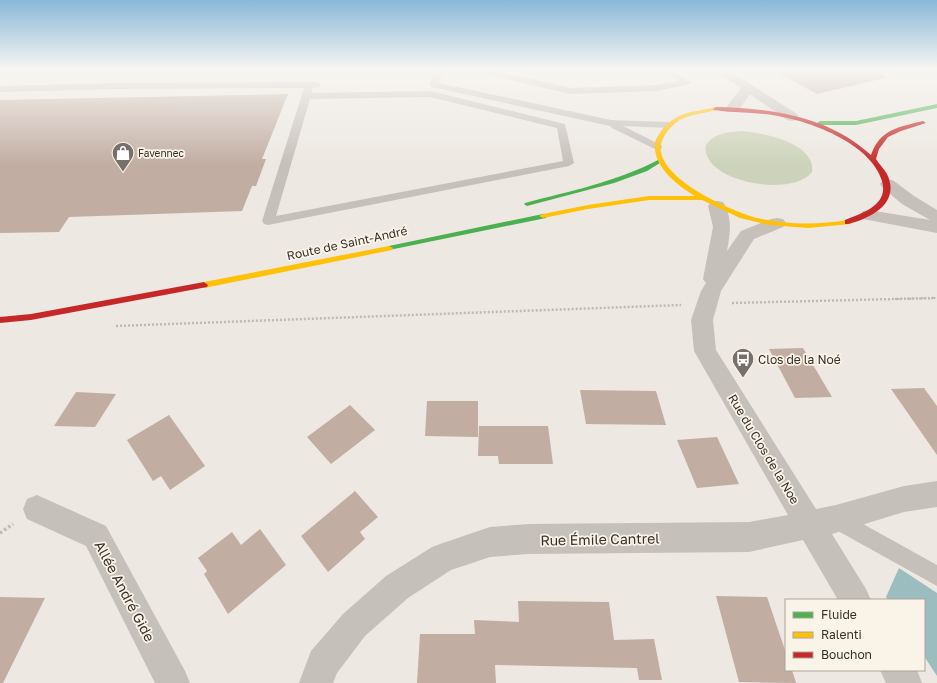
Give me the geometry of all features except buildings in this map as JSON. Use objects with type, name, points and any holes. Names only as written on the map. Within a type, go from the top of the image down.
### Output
[{"type":"main road","points":[[812,123],[856,122],[937,106]]},
{"type":"main road","points":[[716,109],[732,109],[772,112],[792,117],[812,123],[846,138],[873,158],[883,171],[888,184],[886,198],[878,209],[868,215],[844,223],[824,226],[801,226],[777,223],[742,215],[709,202],[684,187],[672,176],[660,161],[657,147],[658,139],[668,125],[677,119],[695,113],[716,109]]},
{"type":"main road","points":[[873,158],[874,150],[878,141],[882,137],[891,132],[930,120]]},
{"type":"main road","points":[[515,206],[621,180],[641,172],[660,161]]},
{"type":"main road","name":"Route de Saint-André","points":[[0,320],[31,317],[170,292],[588,207],[649,198],[709,202]]},
{"type":"street","points":[[732,109],[738,101]]},
{"type":"street","points":[[769,101],[792,117]]},
{"type":"street","points":[[888,184],[908,200],[937,217]]},
{"type":"street","name":"Rue du Clos de la Noe","points":[[709,202],[722,227],[709,297],[702,320],[705,351],[823,522],[855,599]]},
{"type":"street","points":[[868,215],[937,227]]},
{"type":"street","name":"Rue du Clos de la Noe","points":[[709,297],[747,235],[777,223]]},
{"type":"street","name":"Rue Émile Cantrel","points":[[316,683],[323,663],[354,625],[397,587],[443,558],[490,542],[528,539],[749,537],[823,522],[904,499],[937,494]]},
{"type":"street","name":"Allée André Gide","points":[[37,509],[96,536],[173,683]]},
{"type":"street","points":[[898,671],[904,683]]},
{"type":"lane","points":[[305,101],[268,221],[569,163],[562,126],[458,101]]},
{"type":"lane","points":[[533,101],[558,105],[611,123],[657,147]]},
{"type":"lane","points":[[558,105],[562,101]]},
{"type":"lane","points":[[611,123],[668,125]]},
{"type":"lane","points":[[823,522],[937,576]]},
{"type":"path","points":[[112,326],[709,297],[937,298]]},
{"type":"green space","points":[[742,131],[774,137],[797,147],[806,154],[811,162],[812,172],[801,180],[786,184],[767,185],[748,182],[731,176],[717,168],[708,158],[706,145],[717,136]]},
{"type":"water","points":[[899,568],[937,593],[937,676],[925,658],[925,599],[887,599],[886,597]]},
{"type":"traffic: fast","points":[[820,123],[856,123],[937,106]]},
{"type":"traffic: fast","points":[[527,204],[612,182],[660,161]]},
{"type":"traffic: fast","points":[[389,248],[543,216]]},
{"type":"traffic: slow","points":[[716,109],[691,114],[678,119],[668,126],[658,140],[658,155],[666,169],[680,182],[696,194],[730,211],[756,220],[795,226],[822,226],[848,222]]},
{"type":"traffic: slow","points":[[543,216],[588,207],[649,198],[700,198]]},
{"type":"traffic: slow","points":[[204,285],[389,248]]},
{"type":"traffic: jam","points":[[716,109],[758,111],[786,115],[826,128],[860,148],[874,161],[884,174],[888,188],[884,201],[872,213],[848,222]]},
{"type":"traffic: jam","points":[[873,158],[880,142],[886,136],[898,129],[923,123]]},
{"type":"traffic: jam","points":[[0,320],[31,317],[204,285]]},
{"type":"place","name":"Favennec","points":[[123,172]]},
{"type":"place","name":"Clos de la Noé","points":[[743,378]]}]
